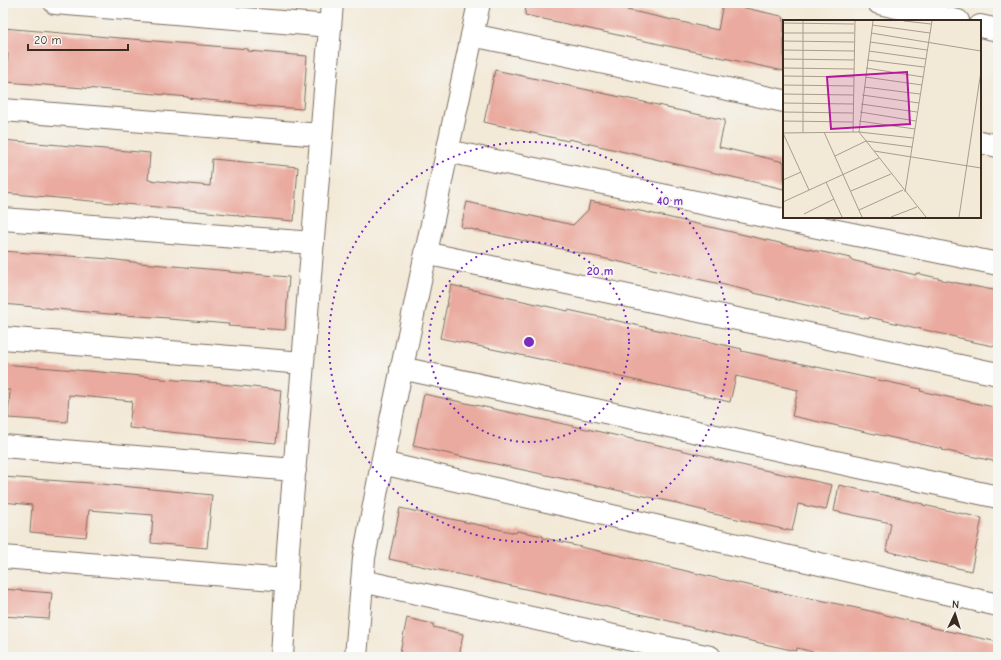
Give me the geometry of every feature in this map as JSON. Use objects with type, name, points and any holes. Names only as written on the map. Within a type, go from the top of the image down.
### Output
[{"type":"street","points":[[55,3],[330,26]]},
{"type":"street","points":[[282,657],[286,580],[332,3]]},
{"type":"street","points":[[356,657],[364,558],[425,253],[479,3]]},
{"type":"street","points":[[879,3],[954,20]]},
{"type":"street","points":[[981,26],[998,30]]},
{"type":"street","points":[[472,35],[783,101]]},
{"type":"street","points":[[3,110],[321,135]]},
{"type":"street","points":[[981,142],[998,146]]},
{"type":"street","points":[[447,151],[998,264]]},
{"type":"street","points":[[3,219],[313,243]]},
{"type":"street","points":[[425,253],[998,374]]},
{"type":"street","points":[[3,338],[303,363]]},
{"type":"street","points":[[402,368],[998,497]]},
{"type":"street","points":[[3,446],[295,470]]},
{"type":"street","points":[[382,463],[998,605]]},
{"type":"street","points":[[3,557],[286,580]]},
{"type":"street","points":[[362,581],[710,657]]},
{"type":"building","points":[[526,3],[629,3],[627,10],[718,30],[723,3],[781,16],[784,18],[783,71],[525,15]]},
{"type":"building","points":[[3,28],[248,49],[248,51],[307,56],[303,109],[247,105],[188,97],[123,91],[6,82],[8,54],[3,53]]},
{"type":"building","points":[[495,70],[667,107],[725,120],[719,147],[783,162],[783,189],[569,139],[568,141],[484,122]]},
{"type":"building","points":[[3,140],[150,153],[148,180],[210,186],[212,159],[298,167],[294,221],[3,193]]},
{"type":"building","points":[[590,201],[851,258],[851,260],[916,275],[916,273],[942,280],[998,291],[998,347],[869,317],[869,319],[840,313],[725,285],[461,227],[467,202],[573,225],[588,210]]},
{"type":"building","points":[[3,251],[109,259],[289,277],[285,330],[228,326],[229,324],[169,318],[3,304]]},
{"type":"building","points":[[451,285],[742,349],[741,351],[921,389],[920,391],[998,408],[998,462],[792,416],[798,390],[736,376],[730,402],[615,375],[440,338]]},
{"type":"building","points":[[3,364],[100,372],[161,379],[221,383],[281,390],[276,443],[129,428],[132,401],[69,395],[67,422],[8,418],[10,390],[3,390]]},
{"type":"building","points":[[424,394],[596,431],[832,485],[826,510],[798,504],[792,531],[705,512],[706,511],[677,503],[413,446]]},
{"type":"building","points":[[3,477],[91,483],[212,495],[207,548],[151,543],[153,515],[89,510],[86,537],[30,532],[32,505],[3,502]]},
{"type":"building","points":[[839,485],[982,518],[971,571],[886,551],[891,523],[834,511]]},
{"type":"building","points":[[400,508],[516,533],[517,531],[543,536],[543,538],[572,545],[870,611],[930,626],[929,627],[998,642],[998,657],[833,657],[797,648],[796,651],[681,625],[653,617],[389,559]]},
{"type":"building","points":[[3,589],[52,593],[49,619],[3,616]]},
{"type":"building","points":[[407,618],[433,624],[433,627],[463,634],[459,657],[399,657]]}]
